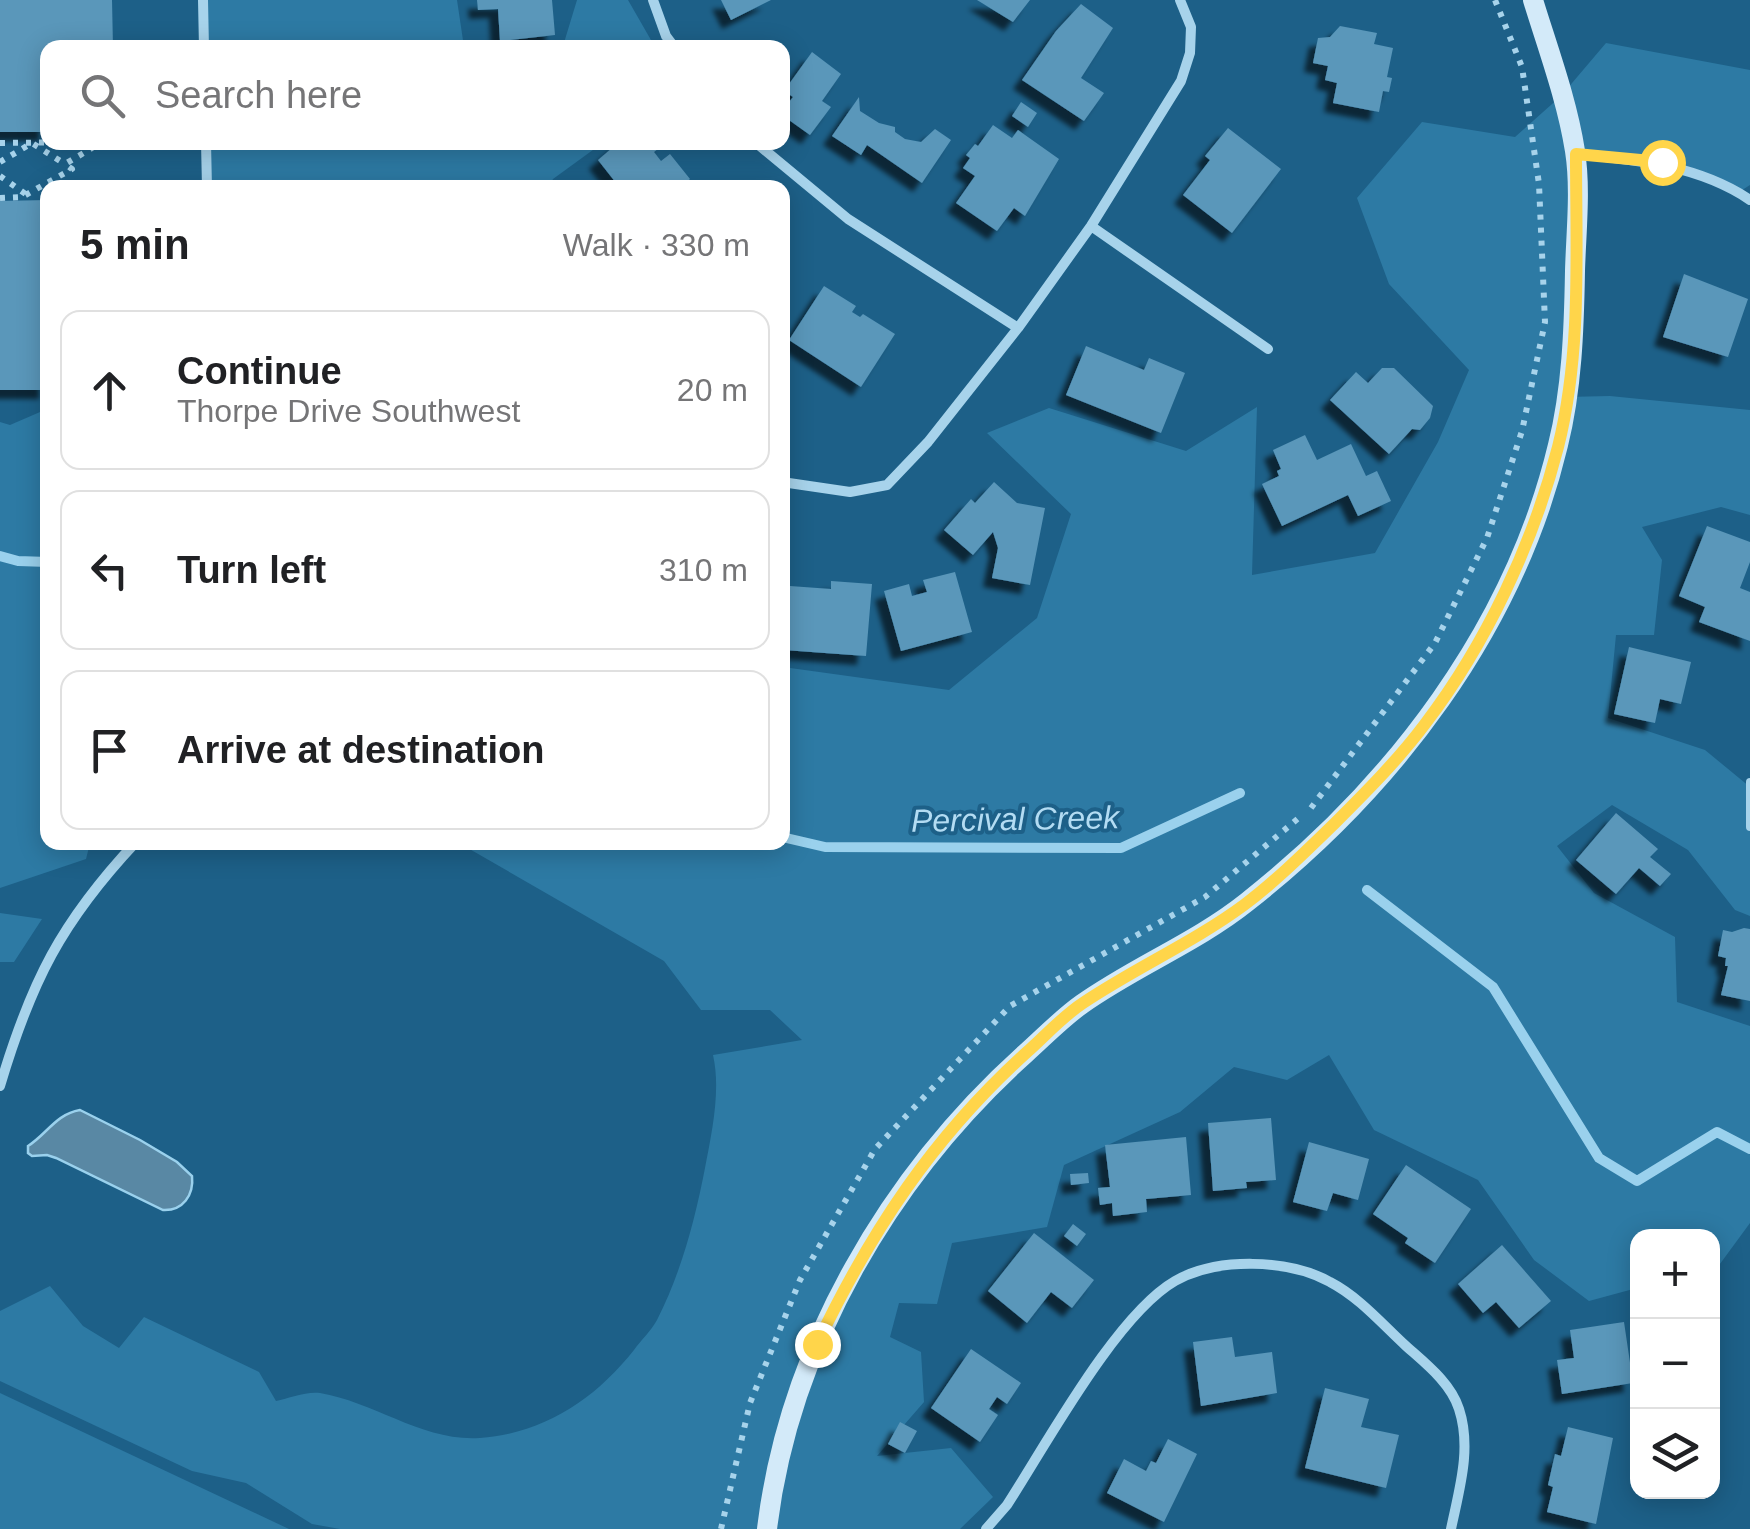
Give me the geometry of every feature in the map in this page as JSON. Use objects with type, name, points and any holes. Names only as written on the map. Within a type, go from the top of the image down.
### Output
[{"type":"street","points":[[203,0],[204,40]]},
{"type":"street","points":[[653,0],[669,40]]},
{"type":"street","points":[[790,483],[850,492],[888,485],[928,442],[1018,328],[1091,226],[1181,81],[1190,53],[1191,27],[1180,0]]},
{"type":"street","points":[[767,1529],[789,1424],[817,1344],[851,1273],[889,1211],[944,1136],[996,1080],[1080,1005],[1244,905],[1308,849],[1382,776],[1426,722],[1496,608],[1525,546],[1558,445],[1574,342],[1576,154],[1533,0]]},
{"type":"street","points":[[206,150],[207,180]]},
{"type":"street","points":[[766,150],[848,219],[1018,328]]},
{"type":"street","points":[[1576,154],[1662,162],[1750,200]]},
{"type":"street","points":[[1091,226],[1268,350]]},
{"type":"street","points":[[0,1086],[41,970],[78,908],[129,850]]},
{"type":"street","points":[[986,1529],[1123,1329],[1148,1302],[1177,1280],[1222,1267],[1261,1262],[1329,1280],[1437,1374],[1458,1406],[1464,1436],[1464,1466],[1450,1529]]},
{"type":"lane","points":[[1750,782],[1750,826]]},
{"type":"path","points":[[721,1529],[750,1403],[800,1280],[875,1149],[1010,1006],[1205,897],[1310,808],[1435,643],[1487,538],[1522,432],[1546,322],[1540,184],[1522,67],[1496,0]]},
{"type":"path","points":[[0,143],[40,143]]},
{"type":"path","points":[[0,162],[32,143]]},
{"type":"path","points":[[32,143],[40,148]]},
{"type":"path","points":[[43,150],[72,169],[53,180]]},
{"type":"path","points":[[66,164],[89,150]]},
{"type":"path","points":[[0,176],[28,195]]},
{"type":"path","points":[[0,198],[28,195],[40,188]]},
{"type":"shaded area","points":[[203,0],[457,0],[463,40],[204,40]]},
{"type":"shaded area","points":[[577,0],[628,0],[651,40],[565,40]]},
{"type":"shaded area","points":[[1606,43],[1750,70],[1750,185],[1739,192],[1662,163],[1575,154],[1566,397],[1610,396],[1750,410],[1750,515],[1721,507],[1642,527],[1662,560],[1654,635],[1616,635],[1608,718],[1705,750],[1750,787],[1750,916],[1735,910],[1688,850],[1612,805],[1557,846],[1594,893],[1675,937],[1677,1002],[1750,1026],[1750,1223],[1720,1264],[1720,1229],[1630,1229],[1630,1290],[1589,1301],[1534,1260],[1478,1180],[1374,1130],[1329,1055],[1287,1080],[1234,1067],[1180,1112],[1064,1165],[1047,1227],[952,1243],[937,1304],[899,1303],[890,1337],[921,1352],[924,1402],[877,1456],[951,1448],[993,1497],[960,1529],[340,1529],[312,1524],[246,1483],[192,1471],[0,1381],[0,1311],[50,1286],[83,1326],[119,1348],[144,1317],[259,1372],[276,1401],[320,1393],[459,1438],[504,1435],[526,1429],[567,1410],[603,1384],[655,1324],[680,1265],[697,1207],[713,1126],[713,1055],[802,1040],[770,1010],[701,1010],[664,961],[471,850],[790,850],[790,668],[949,690],[1037,618],[1071,514],[987,433],[1049,408],[1186,451],[1257,407],[1252,575],[1375,553],[1438,442],[1469,370],[1389,284],[1357,198],[1422,122],[1515,137],[1561,96]]},
{"type":"shaded area","points":[[206,150],[593,150],[552,180],[207,180]]},
{"type":"shaded area","points":[[40,412],[40,850],[88,850],[86,859],[0,888],[0,422],[10,425]]},
{"type":"shaded area","points":[[0,913],[42,919],[14,962],[0,962]]},
{"type":"shaded area","points":[[80,1110],[177,1162],[192,1176],[186,1200],[176,1208],[163,1210],[56,1158],[28,1153],[28,1146],[58,1120]]},
{"type":"shaded area","points":[[0,1393],[289,1529],[0,1529]]},
{"type":"building","points":[[0,0],[112,0],[113,40],[40,40],[40,132],[0,132]]},
{"type":"building","points":[[477,0],[552,0],[555,35],[500,40],[498,9],[478,10]]},
{"type":"building","points":[[721,0],[771,0],[731,20]]},
{"type":"building","points":[[977,0],[1030,0],[1013,22]]},
{"type":"building","points":[[1081,4],[1113,28],[1081,78],[1104,93],[1084,121],[1022,80],[1056,31]]},
{"type":"building","points":[[1340,26],[1377,33],[1374,44],[1393,48],[1387,77],[1392,78],[1389,92],[1383,91],[1379,112],[1333,103],[1337,83],[1325,80],[1328,66],[1313,63],[1318,38],[1330,37]]},
{"type":"building","points":[[812,52],[841,74],[822,101],[831,107],[810,135],[790,121],[790,83]]},
{"type":"building","points":[[859,97],[860,111],[879,123],[895,127],[895,132],[905,139],[921,142],[935,129],[951,140],[922,183],[867,145],[861,155],[832,136]]},
{"type":"building","points":[[1021,102],[1037,113],[1028,127],[1012,116]]},
{"type":"building","points":[[993,125],[1012,138],[1018,130],[1059,159],[1025,216],[1014,208],[997,231],[956,203],[975,176],[963,168],[970,158],[966,155]]},
{"type":"building","points":[[1228,128],[1281,169],[1232,233],[1183,195],[1210,160],[1205,156]]},
{"type":"building","points":[[610,150],[657,150],[654,152],[661,161],[670,154],[690,179],[614,180],[598,160]]},
{"type":"building","points":[[40,200],[40,390],[0,390],[0,201]]},
{"type":"building","points":[[1684,274],[1748,299],[1728,357],[1663,337]]},
{"type":"building","points":[[824,286],[856,306],[852,312],[860,317],[863,314],[895,334],[861,387],[790,338]]},
{"type":"building","points":[[1086,346],[1144,370],[1149,358],[1185,373],[1161,433],[1066,395]]},
{"type":"building","points":[[1382,368],[1394,368],[1433,406],[1430,418],[1420,430],[1412,429],[1389,454],[1330,400],[1356,372],[1368,383]]},
{"type":"building","points":[[1305,435],[1317,460],[1351,444],[1366,476],[1377,471],[1391,501],[1358,516],[1348,495],[1282,526],[1262,484],[1279,476],[1277,471],[1281,469],[1273,450]]},
{"type":"building","points":[[994,482],[1017,503],[1045,508],[1030,585],[992,578],[998,548],[993,532],[973,555],[944,530],[971,499],[975,503]]},
{"type":"building","points":[[1707,526],[1750,542],[1750,562],[1740,588],[1750,592],[1750,641],[1699,622],[1705,607],[1679,596]]},
{"type":"building","points":[[955,572],[972,632],[901,651],[884,591],[909,584],[912,596],[927,592],[923,580]]},
{"type":"building","points":[[831,581],[872,584],[866,656],[790,650],[790,586],[831,589]]},
{"type":"building","points":[[1629,647],[1691,662],[1681,704],[1660,699],[1655,723],[1614,714]]},
{"type":"building","points":[[1616,813],[1658,849],[1650,857],[1671,874],[1660,886],[1639,868],[1616,894],[1576,860]]},
{"type":"building","points":[[1750,929],[1750,1001],[1721,995],[1728,966],[1726,958],[1718,956],[1723,930]]},
{"type":"building","points":[[1271,1118],[1276,1180],[1246,1182],[1247,1188],[1213,1191],[1208,1123]]},
{"type":"building","points":[[1186,1137],[1191,1195],[1146,1199],[1147,1212],[1113,1216],[1112,1203],[1100,1205],[1098,1188],[1110,1187],[1105,1145]]},
{"type":"building","points":[[1309,1142],[1369,1159],[1358,1200],[1333,1193],[1327,1211],[1293,1202]]},
{"type":"building","points":[[1406,1165],[1471,1209],[1435,1263],[1373,1214]]},
{"type":"building","points":[[1088,1173],[1089,1183],[1071,1185],[1070,1174]]},
{"type":"building","points":[[1073,1224],[1086,1234],[1077,1246],[1064,1236]]},
{"type":"building","points":[[1034,1233],[1094,1280],[1072,1308],[1051,1292],[1027,1323],[988,1291]]},
{"type":"building","points":[[1502,1245],[1551,1301],[1519,1328],[1496,1302],[1483,1313],[1458,1284]]},
{"type":"building","points":[[1624,1322],[1630,1383],[1562,1394],[1557,1360],[1574,1358],[1570,1330]]},
{"type":"building","points":[[1232,1337],[1235,1357],[1272,1352],[1277,1393],[1201,1406],[1193,1342]]},
{"type":"building","points":[[971,1349],[1021,1383],[1007,1404],[997,1397],[989,1409],[998,1415],[980,1442],[931,1408]]},
{"type":"building","points":[[1325,1388],[1369,1399],[1361,1427],[1399,1435],[1386,1488],[1305,1468]]},
{"type":"building","points":[[900,1422],[917,1431],[905,1453],[888,1444]]},
{"type":"building","points":[[1568,1427],[1613,1438],[1596,1524],[1547,1512],[1555,1454],[1561,1456]]},
{"type":"building","points":[[1168,1439],[1197,1454],[1164,1522],[1107,1493],[1124,1459],[1146,1471],[1151,1461],[1156,1463]]},
{"type":"waterway","name":"Percival Creek","points":[[0,556],[40,562]]},
{"type":"waterway","name":"Percival Creek","points":[[790,839],[825,847],[1121,848],[1240,793]]},
{"type":"waterway","name":"Percival Creek","points":[[1367,890],[1493,987],[1599,1158],[1637,1181],[1717,1132],[1750,1149]]},
{"type":"route","points":[[817,1344],[851,1273],[898,1196],[944,1136],[996,1080],[1080,1005],[1244,905],[1382,776],[1426,722],[1496,608],[1525,546],[1558,445],[1574,342],[1576,154],[1662,162]]}]
